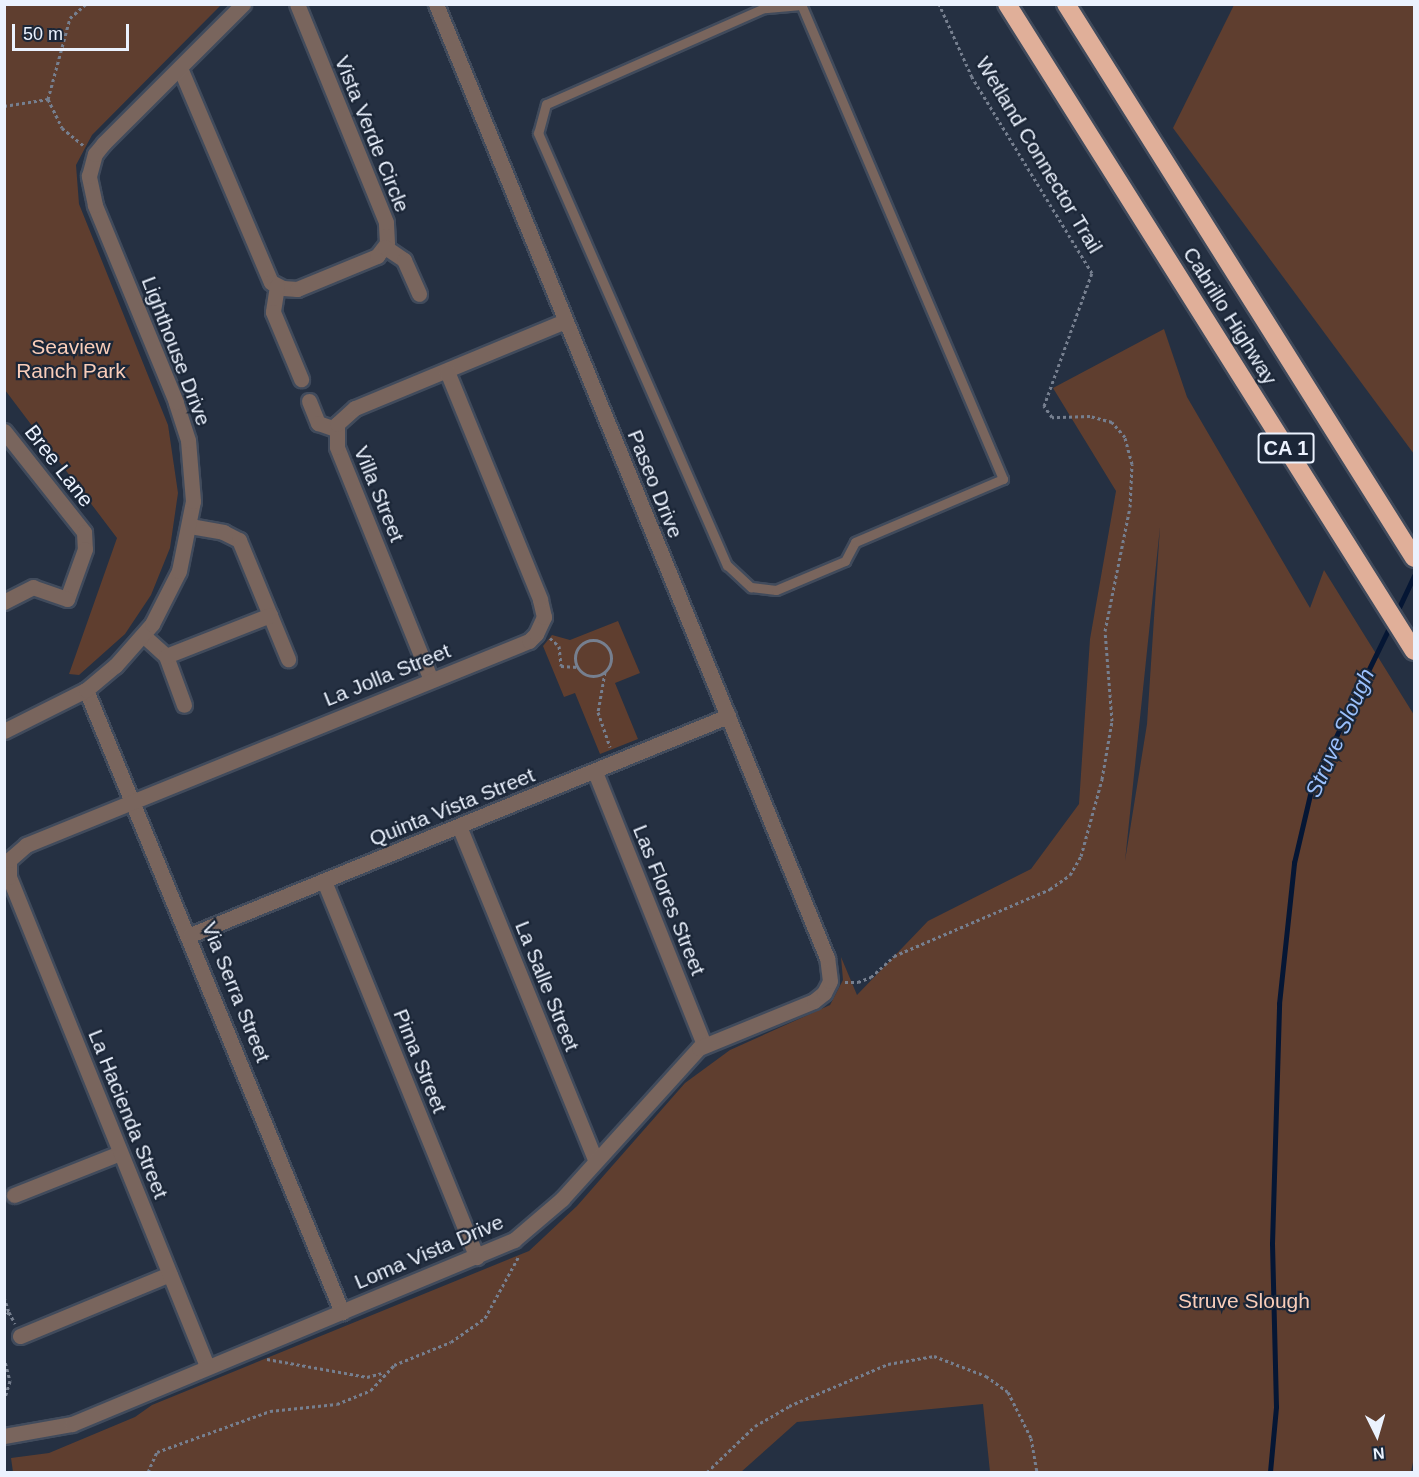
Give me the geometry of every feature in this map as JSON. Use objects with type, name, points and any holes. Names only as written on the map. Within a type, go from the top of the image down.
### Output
[{"type":"highway","name":"Cabrillo Highway","points":[[1007,4],[1414,651]]},
{"type":"highway","name":"Cabrillo Highway","points":[[1066,4],[1414,558]]},
{"type":"street","points":[[95,154],[243,4]]},
{"type":"street","name":"Vista Verde Circle","points":[[297,4],[386,222],[385,248]]},
{"type":"street","name":"Paseo Drive","points":[[436,4],[827,958],[830,981]]},
{"type":"street","points":[[180,68],[267,275],[277,286],[290,290],[305,287],[370,260],[385,248],[404,260],[418,294]]},
{"type":"street","name":"Lighthouse Drive","points":[[4,731],[86,690],[144,636],[174,584],[190,526],[192,474],[183,422],[91,193],[89,176],[95,154]]},
{"type":"street","points":[[277,286],[273,312],[301,379]]},
{"type":"street","name":"Villa Street","points":[[431,680],[337,447],[335,429],[341,417],[355,408],[565,321]]},
{"type":"street","name":"La Jolla Street","points":[[9,877],[9,860],[18,850],[135,800],[529,641],[544,617],[540,599],[447,371]]},
{"type":"street","points":[[309,401],[318,423],[335,429]]},
{"type":"street","name":"Bree Lane","points":[[4,431],[84,532],[85,549],[67,599],[33,587],[4,602]]},
{"type":"street","points":[[190,526],[223,532],[239,540],[288,658]]},
{"type":"street","points":[[166,656],[270,615]]},
{"type":"street","points":[[144,636],[166,656],[184,705]]},
{"type":"street","name":"Via Serra Street","points":[[86,690],[135,800],[342,1312]]},
{"type":"street","name":"Quinta Vista Street","points":[[190,935],[728,717]]},
{"type":"street","name":"Las Flores Street","points":[[595,772],[704,1044]]},
{"type":"street","name":"La Salle Street","points":[[459,826],[596,1161]]},
{"type":"street","name":"La Hacienda Street","points":[[9,877],[207,1366]]},
{"type":"street","name":"Pima Street","points":[[324,881],[477,1257]]},
{"type":"street","name":"Loma Vista Drive","points":[[4,1437],[72,1424],[207,1366],[477,1257],[525,1233],[596,1161],[704,1044],[814,1001],[824,993],[830,981]]},
{"type":"street","points":[[14,1195],[120,1153]]},
{"type":"street","points":[[20,1336],[170,1274]]},
{"type":"lane","points":[[801,5],[1003,479],[855,542],[844,561],[776,590],[751,587],[727,565],[538,133],[546,104],[764,8],[801,5]]},
{"type":"path","points":[[86,4],[70,18],[48,99],[62,128],[95,154]]},
{"type":"path","name":"Wetland Connector Trail","points":[[830,981],[864,980],[894,956],[1050,890],[1070,875],[1081,856],[1102,779],[1112,722],[1105,631],[1130,507],[1132,464],[1125,437],[1112,422],[1090,416],[1052,417],[1044,406],[1092,273],[972,77],[939,4]]},
{"type":"path","points":[[4,106],[48,99]]},
{"type":"path","points":[[550,639],[559,646],[561,666],[578,667],[591,676],[605,672]]},
{"type":"path","points":[[578,667],[578,650],[593,641],[609,649],[611,661],[605,672],[598,712],[612,750]]},
{"type":"path","points":[[4,1297],[9,1312],[4,1317]]},
{"type":"path","points":[[707,1473],[755,1426],[789,1406],[888,1364],[934,1356],[986,1376],[1008,1392],[1031,1438],[1037,1473]]},
{"type":"path","points":[[4,1357],[10,1381],[4,1401]]},
{"type":"path","points":[[148,1473],[157,1452],[270,1412],[337,1404],[371,1390],[383,1373],[367,1377],[262,1358]]},
{"type":"green space","name":"Seaview Ranch Park","points":[[5,4],[221,5],[92,135],[76,165],[79,204],[168,425],[178,493],[170,548],[151,595],[125,634],[79,675],[69,674],[117,538],[5,390]]},
{"type":"green space","points":[[1234,5],[1414,5],[1414,454],[1173,128]]},
{"type":"green space","name":"Struve Slough","points":[[1164,329],[1187,397],[1310,608],[1324,570],[1414,715],[1414,1457],[1411,1472],[990,1472],[983,1404],[797,1422],[741,1472],[13,1472],[11,1458],[49,1453],[135,1417],[152,1405],[529,1251],[577,1206],[685,1083],[730,1050],[830,1005],[843,980],[841,957],[857,995],[928,921],[1031,869],[1079,804],[1090,639],[1116,491],[1053,388]],"holes":[[[1160,527],[1147,724],[1125,861]]]},
{"type":"green space","points":[[618,621],[640,673],[615,683],[638,739],[600,754],[575,693],[564,697],[543,646],[552,635],[570,640]]},
{"type":"waterway","name":"Struve Slough","points":[[1396,614],[1414,576]]},
{"type":"waterway","name":"Struve Slough","points":[[1270,1472],[1276,1407],[1272,1244],[1279,1004],[1294,863],[1312,786],[1391,624]]}]
